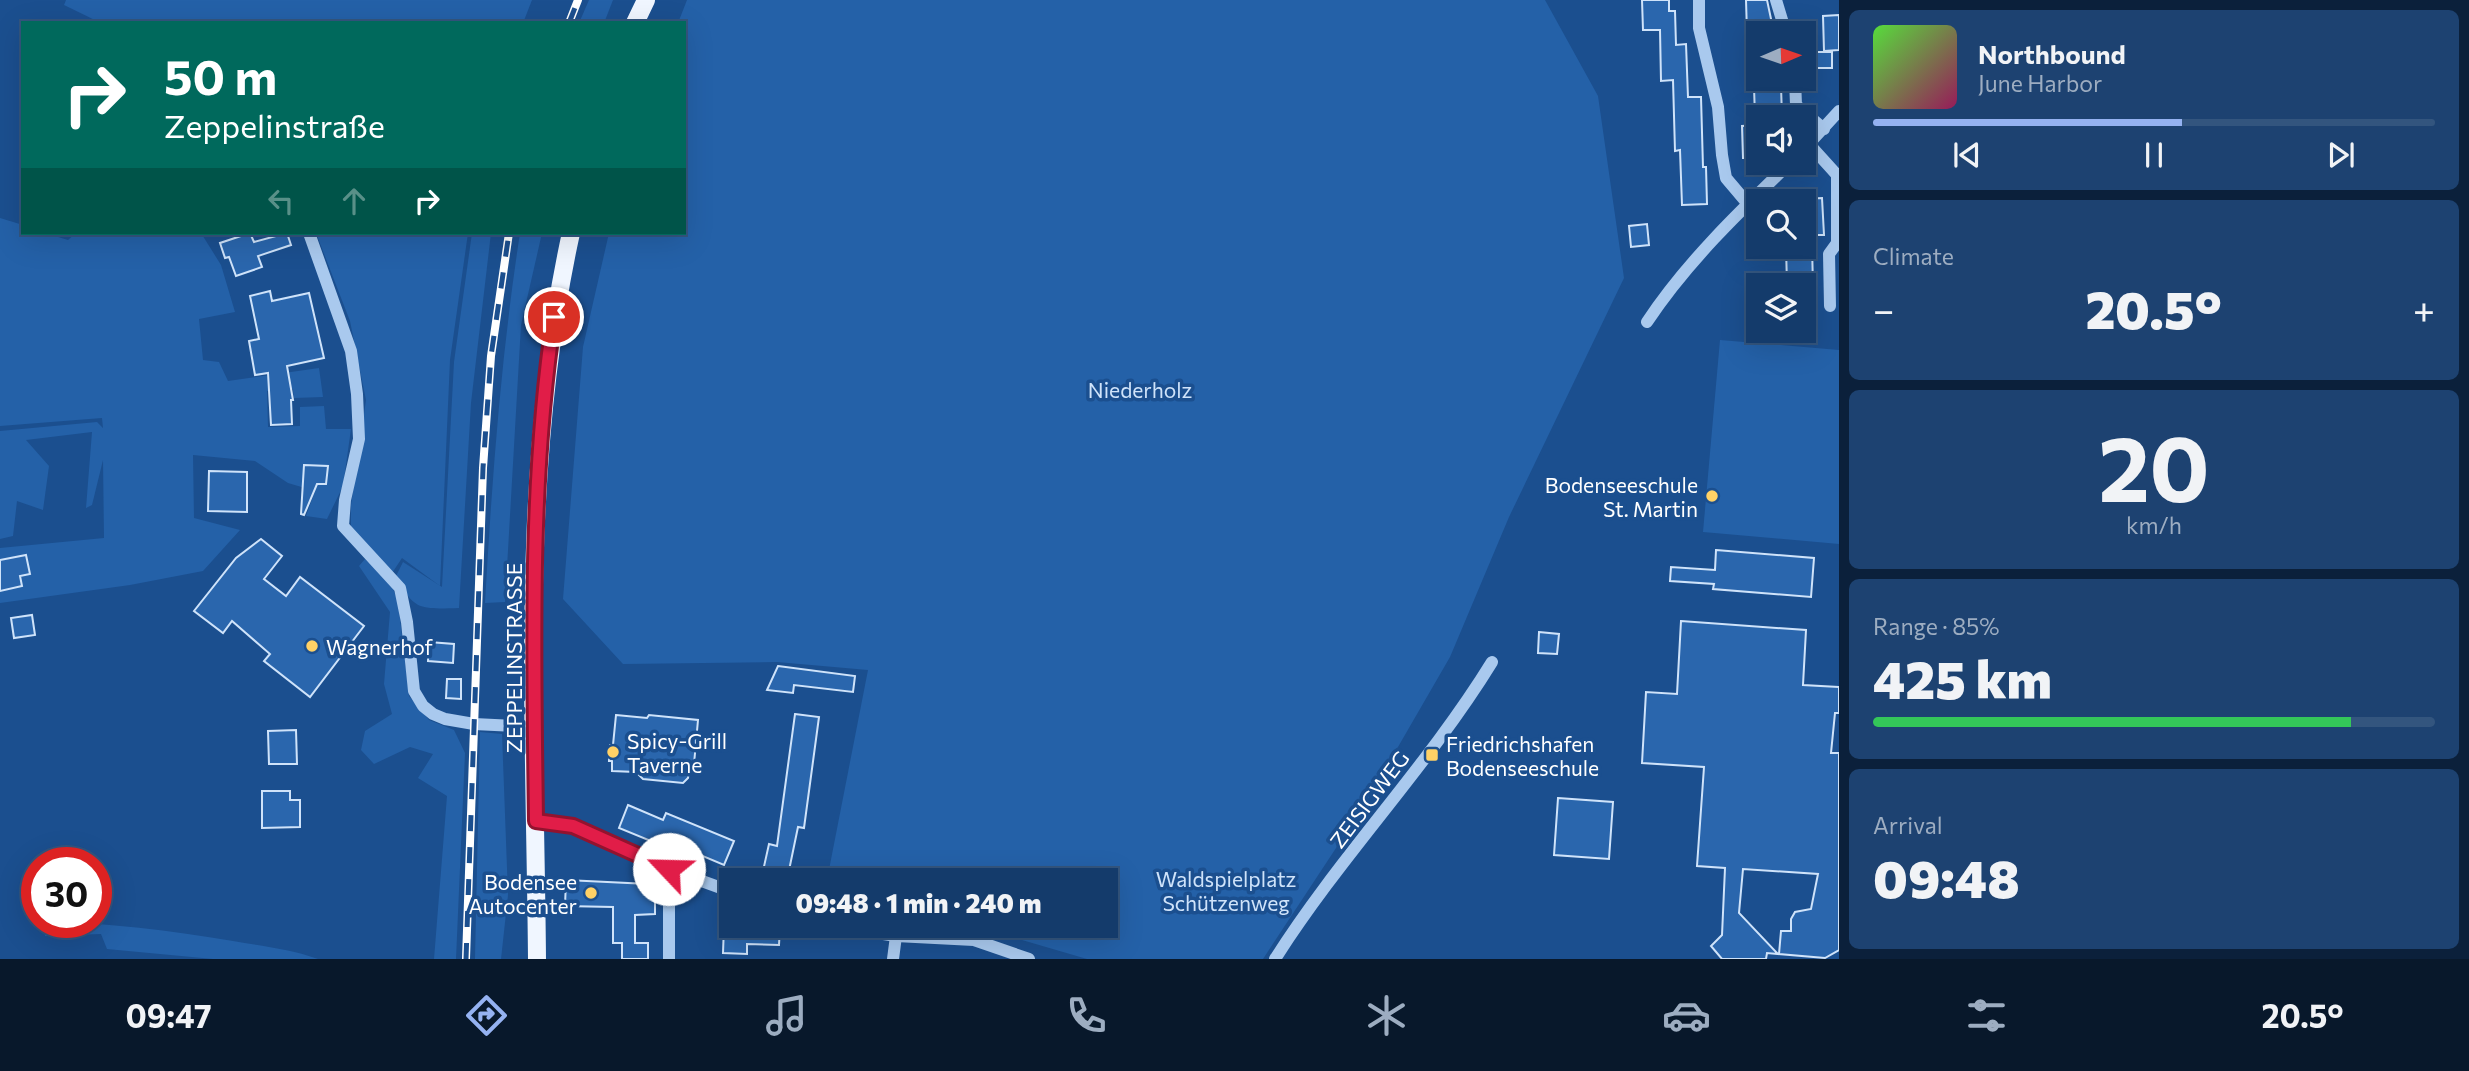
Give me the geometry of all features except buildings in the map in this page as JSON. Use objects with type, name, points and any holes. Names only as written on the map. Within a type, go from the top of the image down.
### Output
[{"type":"main road","points":[[636,21],[646,0]]},
{"type":"main road","name":"ZEPPELINSTRASSE","points":[[537,959],[535,592],[538,471],[548,360],[557,296],[571,235]]},
{"type":"street","points":[[1699,0],[1699,27],[1718,107],[1721,155],[1726,178],[1746,202]]},
{"type":"street","points":[[1776,0],[1782,21]]},
{"type":"street","points":[[1795,91],[1796,106],[1824,129]]},
{"type":"street","points":[[1816,137],[1839,111]]},
{"type":"street","points":[[1816,155],[1836,175],[1838,243],[1829,254],[1830,306]]},
{"type":"street","points":[[1763,189],[1778,175]]},
{"type":"street","points":[[1647,322],[1667,292],[1746,206]]},
{"type":"street","points":[[310,235],[351,351],[357,394],[359,439],[345,500],[343,526],[400,588],[407,622],[414,691],[423,706],[445,719],[474,724],[535,727]]},
{"type":"street","name":"ZEISIGWEG","points":[[1275,959],[1302,917],[1412,775],[1492,662]]},
{"type":"street","points":[[536,821],[573,826],[669,869],[719,887]]},
{"type":"street","points":[[669,869],[669,959]]},
{"type":"street","points":[[893,959],[896,938]]},
{"type":"street","points":[[935,938],[974,940],[1029,959]]},
{"type":"green space","points":[[66,0],[532,0],[524,21],[97,21],[64,5]]},
{"type":"green space","points":[[589,0],[613,0],[605,21],[580,21]]},
{"type":"green space","name":"Niederholz","points":[[687,0],[1545,0],[1598,96],[1624,278],[1509,517],[1450,657],[1365,804],[1263,959],[1087,959],[1015,938],[1118,938],[1118,868],[829,868],[868,670],[777,662],[623,664],[563,599],[583,347],[609,235],[686,235],[686,21],[679,21]]},
{"type":"green space","points":[[0,218],[21,224],[21,235],[52,235],[68,240],[74,235],[202,235],[221,265],[235,312],[199,319],[203,360],[219,362],[228,381],[319,368],[323,397],[294,398],[293,389],[267,391],[268,427],[300,426],[300,407],[324,406],[326,429],[351,429],[343,486],[327,519],[306,516],[315,491],[288,483],[255,461],[193,455],[194,518],[240,530],[203,571],[130,585],[0,603],[0,548],[104,538],[103,460],[92,505],[86,508],[92,432],[26,440],[49,466],[43,510],[17,501],[13,536],[0,539],[0,431],[97,422],[103,428],[102,418],[0,426]]},
{"type":"green space","points":[[317,235],[468,235],[450,360],[440,586],[402,558],[392,573],[351,530],[351,505],[366,400],[350,321]]},
{"type":"green space","points":[[472,235],[491,235],[471,403],[459,608],[427,608],[408,596],[396,576],[403,562],[442,587],[454,362]]},
{"type":"green space","points":[[520,235],[542,235],[521,325],[505,602],[485,603],[498,418]]},
{"type":"green space","points":[[1720,340],[1839,350],[1839,544],[1703,532]]},
{"type":"green space","points":[[365,559],[391,584],[398,601],[409,696],[429,720],[454,730],[465,753],[456,959],[434,959],[447,796],[418,778],[433,754],[410,747],[374,764],[361,750],[365,731],[392,714],[384,684],[390,612],[359,566]]},
{"type":"green space","points":[[480,732],[502,734],[508,895],[501,959],[475,959]]},
{"type":"green space","points":[[112,925],[115,925],[276,948],[318,959],[213,959],[107,949],[103,938],[112,938]]},
{"type":"railway","points":[[570,21],[578,0]]},
{"type":"railway","points":[[466,959],[483,468],[491,356],[509,235]]},
{"type":"place","name":"Bodenseeschule St. Martin","points":[[1712,496]]},
{"type":"place","name":"Wagnerhof","points":[[312,646]]},
{"type":"place","name":"Spicy-Grill Taverne","points":[[613,752]]},
{"type":"place","name":"Friedrichshafen Bodenseeschule","points":[[1432,755]]},
{"type":"place","name":"Bodensee Autocenter","points":[[591,893]]},
{"type":"route","points":[[554,317],[538,471],[535,592],[536,821],[573,826],[669,869]]},
{"type":"park label","name":"Waldspielplatz Schützenweg","points":[[1226,890]]}]
